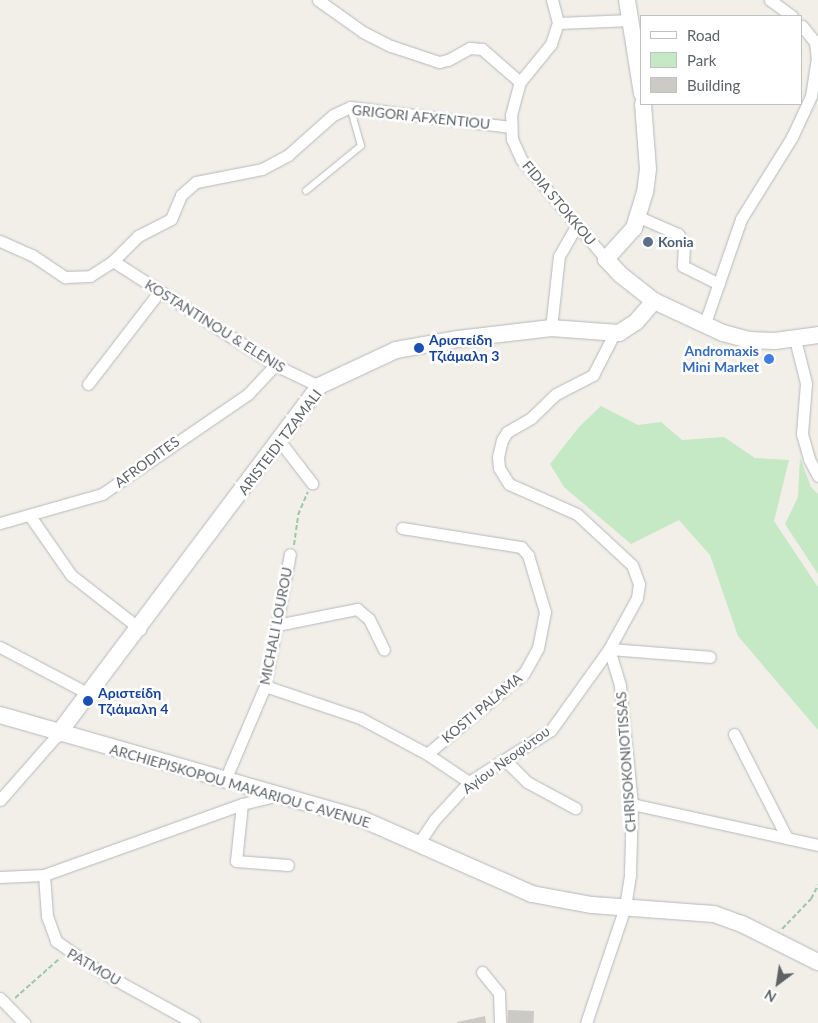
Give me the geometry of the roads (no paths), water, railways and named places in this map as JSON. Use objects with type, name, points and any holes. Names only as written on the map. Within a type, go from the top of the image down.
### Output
[{"type":"street","points":[[552,0],[558,23],[631,20]]},
{"type":"street","points":[[627,0],[640,81]]},
{"type":"street","points":[[770,0],[791,15]]},
{"type":"street","points":[[322,2],[384,42],[439,62],[448,60],[470,48],[482,49],[520,82]]},
{"type":"street","name":"FIDIA STOKKOU","points":[[558,23],[551,44],[520,82],[511,127],[521,159],[606,259]]},
{"type":"street","points":[[705,324],[746,207],[792,137],[811,96],[817,75],[816,41],[803,27]]},
{"type":"street","points":[[643,105],[648,168],[639,217],[629,236],[606,259],[654,301],[705,324],[749,340],[795,339],[818,334]]},
{"type":"street","name":"GRIGORI AFXENTIOU","points":[[0,241],[32,255],[65,277],[90,276],[113,261],[138,236],[170,219],[181,195],[196,182],[262,169],[288,155],[333,115],[350,107],[511,127]]},
{"type":"street","points":[[639,217],[678,234],[684,245],[683,266],[719,284]]},
{"type":"street","points":[[551,328],[559,256],[577,226]]},
{"type":"street","name":"KOSTANTINOU & ELENIS","points":[[113,261],[275,365],[319,386]]},
{"type":"street","points":[[88,384],[159,292]]},
{"type":"street","points":[[654,301],[636,322],[614,334],[593,375],[556,394],[531,418],[507,432],[502,440],[498,457],[499,468],[509,484],[577,514],[632,564],[639,584],[637,598],[608,648],[635,653],[710,657]]},
{"type":"street","name":"ARISTEIDI TZAMALI","points":[[58,734],[140,629],[278,439],[319,386],[396,350],[551,328],[614,334]]},
{"type":"street","points":[[795,339],[806,383],[802,434],[808,459],[818,476]]},
{"type":"street","name":"AFRODITES","points":[[0,523],[84,501],[124,481],[248,394],[275,365]]},
{"type":"street","points":[[278,439],[312,483]]},
{"type":"street","points":[[30,516],[70,575],[140,629]]},
{"type":"street","name":"KOSTI PALAMA","points":[[402,528],[521,547],[528,555],[546,612],[538,648],[524,673],[427,754]]},
{"type":"street","name":"MICHALI LOUROU","points":[[225,780],[265,686],[290,554]]},
{"type":"street","points":[[277,625],[357,609],[369,619],[384,650]]},
{"type":"street","points":[[0,647],[89,694]]},
{"type":"street","name":"Αγίου Νεοφύτου","points":[[418,844],[435,819],[470,782],[506,762],[551,730],[608,648]]},
{"type":"street","name":"CHRISOKONIOTISSAS","points":[[586,1023],[625,907],[630,874],[632,804],[620,685],[608,648]]},
{"type":"street","points":[[265,686],[360,718],[427,754],[470,782]]},
{"type":"street","name":"ARCHIEPISKOPOU MAKARIOU C AVENUE","points":[[0,715],[58,734],[362,819],[532,894],[625,907],[714,914],[773,939],[818,962]]},
{"type":"street","points":[[0,800],[58,734]]},
{"type":"street","points":[[734,734],[787,838]]},
{"type":"street","points":[[506,762],[527,782],[575,808]]},
{"type":"street","points":[[0,877],[44,875],[242,804],[280,795]]},
{"type":"street","points":[[242,804],[236,861],[288,865]]},
{"type":"street","points":[[632,804],[818,845]]},
{"type":"street","name":"PATMOU","points":[[44,875],[50,930],[56,941],[67,951],[194,1023]]},
{"type":"street","points":[[482,972],[499,993],[500,1023]]},
{"type":"street","points":[[4,1002],[24,1023]]},
{"type":"lane","points":[[306,191],[361,146],[350,107]]},
{"type":"place","name":"Konia","points":[[648,242]]},
{"type":"place","name":"Αριστείδη Τζιάμαλη 3","points":[[419,348]]},
{"type":"place","name":"Andromaxis Mini Market","points":[[769,359]]},
{"type":"place","name":"Αριστείδη Τζιάμαλη 4","points":[[88,701]]}]
